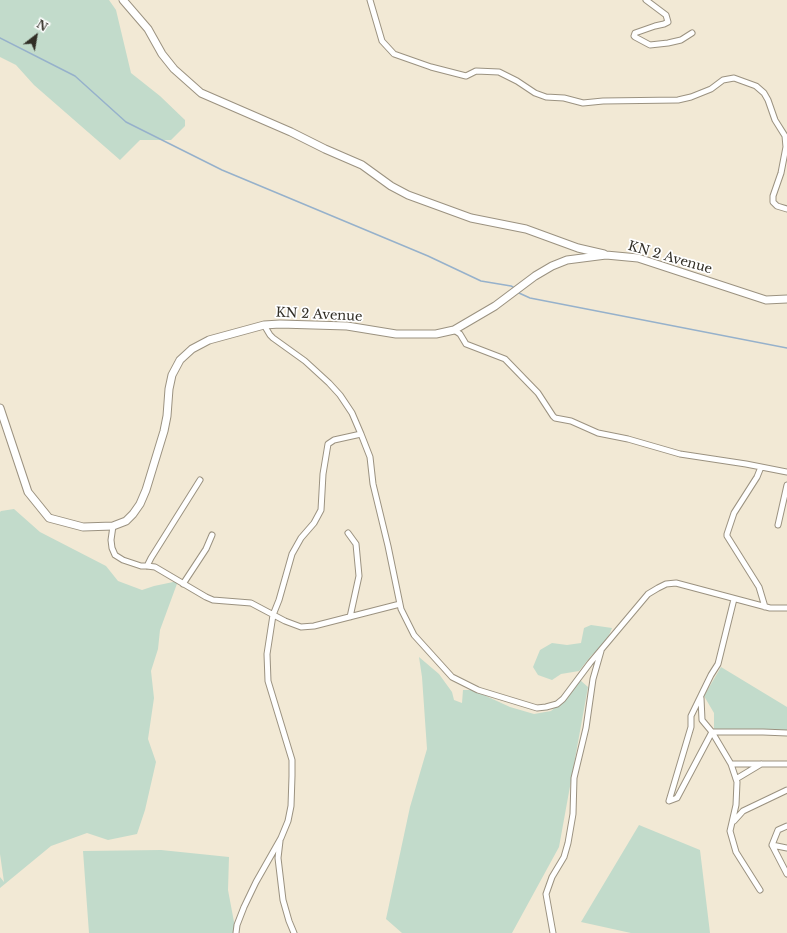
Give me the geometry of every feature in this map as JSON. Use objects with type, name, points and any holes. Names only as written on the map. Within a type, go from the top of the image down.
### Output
[{"type":"main road","points":[[123,0],[148,29],[162,54],[174,69],[201,93],[362,165],[391,186],[408,195],[472,218],[526,229],[578,248],[606,255]]},
{"type":"main road","name":"KN 2 Avenue","points":[[0,408],[28,492],[49,518],[83,527],[113,526],[126,521],[134,514],[146,490],[164,431],[167,416],[168,388],[172,375],[180,360],[192,350],[209,340],[264,325],[295,324],[347,326],[396,334],[436,334],[454,330],[495,306],[535,276],[552,266],[567,260],[606,255],[638,258],[766,300],[787,299]]},
{"type":"street","points":[[370,0],[382,41],[394,54],[432,67],[466,76],[476,71],[499,72],[535,93],[546,97],[564,98],[583,103],[603,101],[678,100],[691,98],[711,89],[723,80],[734,78],[756,86],[766,96],[775,120],[785,136],[786,147],[782,173],[773,196],[773,202],[777,206],[787,209]]},
{"type":"street","points":[[646,0],[666,15],[668,22],[635,33],[635,37],[650,45],[681,40],[692,33]]},
{"type":"street","points":[[264,325],[270,335],[305,361],[340,395],[352,413],[370,457],[373,484],[400,604],[414,634],[452,678],[478,690],[537,708],[550,706],[559,702],[648,594],[666,584],[676,583],[765,607],[787,608]]},
{"type":"street","points":[[454,330],[460,334],[466,344],[505,359],[538,393],[553,416],[556,418],[571,421],[598,433],[628,439],[680,454],[787,472]]},
{"type":"street","points":[[236,933],[237,925],[244,907],[256,882],[281,838],[288,821],[291,806],[292,760],[268,681],[267,654],[273,614],[279,600],[292,554],[301,538],[314,523],[321,510],[323,474],[328,444],[334,440],[361,434]]},
{"type":"street","points":[[761,467],[757,477],[734,513],[727,536],[759,587],[765,607]]},
{"type":"street","points":[[147,566],[150,558],[200,480]]},
{"type":"street","points":[[778,525],[787,485]]},
{"type":"street","points":[[113,526],[110,540],[115,555],[141,566],[155,567],[213,600],[252,603],[285,621],[306,628],[400,604]]},
{"type":"street","points":[[348,533],[356,544],[359,576],[350,617]]},
{"type":"street","points":[[183,584],[206,549],[212,534]]},
{"type":"street","points":[[712,732],[677,798],[669,801],[691,727],[691,716],[710,675],[718,664],[734,599]]},
{"type":"street","points":[[554,933],[546,894],[552,877],[564,857],[568,843],[572,814],[574,778],[586,728],[593,679],[602,648]]},
{"type":"street","points":[[701,697],[702,720],[712,732],[731,764],[736,779],[736,805],[730,831],[736,852],[760,890]]},
{"type":"street","points":[[712,732],[787,733]]},
{"type":"street","points":[[731,764],[787,764]]},
{"type":"street","points":[[736,779],[762,764]]},
{"type":"street","points":[[732,824],[743,810],[787,790]]},
{"type":"street","points":[[787,826],[778,830],[772,845],[787,874]]},
{"type":"street","points":[[281,838],[278,858],[283,900],[294,933]]},
{"type":"street","points":[[772,845],[787,848]]},
{"type":"green space","points":[[0,0],[109,0],[116,10],[131,73],[160,96],[185,120],[185,126],[171,140],[140,140],[120,160],[34,85],[16,65],[0,57]]},
{"type":"green space","points":[[14,509],[40,532],[106,566],[118,581],[142,590],[178,581],[160,630],[158,649],[151,671],[154,698],[148,739],[156,762],[145,810],[137,834],[108,840],[87,833],[51,846],[0,888],[0,877],[4,882],[0,854],[0,512]]},
{"type":"green space","points":[[591,625],[612,628],[607,640],[579,671],[561,674],[552,680],[538,675],[533,667],[540,650],[552,643],[567,645],[581,643],[584,628]]},
{"type":"green space","points":[[419,657],[439,674],[452,692],[454,700],[462,703],[463,690],[473,690],[510,707],[534,714],[551,711],[569,695],[580,680],[588,687],[559,847],[512,933],[402,933],[386,919],[410,807],[427,749],[422,677]]},
{"type":"green space","points":[[721,667],[787,707],[787,731],[714,729],[714,713],[704,696]]},
{"type":"green space","points":[[639,825],[700,850],[710,933],[631,933],[581,922]]},
{"type":"green space","points":[[161,850],[229,857],[228,890],[234,922],[234,933],[89,933],[83,851]]},
{"type":"waterway","points":[[0,38],[75,76],[126,122],[222,170],[428,256],[481,281],[513,287]]},
{"type":"waterway","points":[[519,293],[530,298],[787,348]]}]
